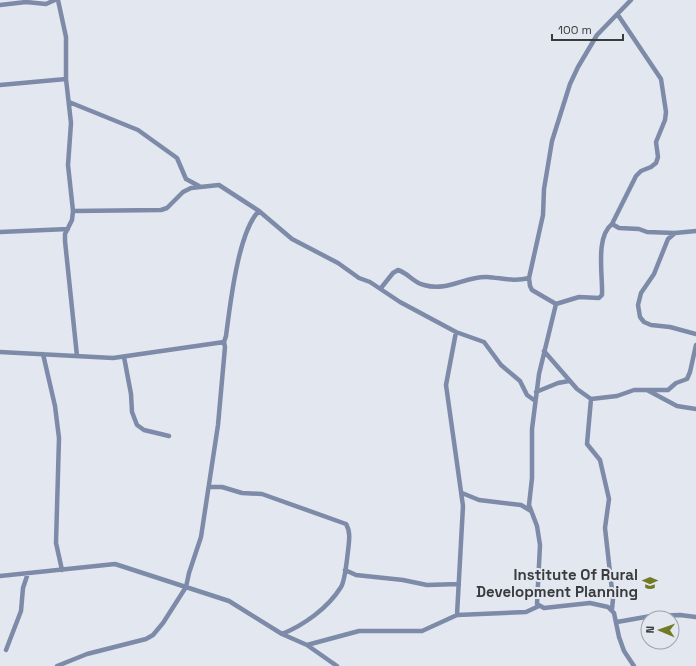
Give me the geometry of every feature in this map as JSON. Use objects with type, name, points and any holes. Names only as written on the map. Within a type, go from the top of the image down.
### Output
[{"type":"street","points":[[0,5],[26,2],[46,4],[55,0]]},
{"type":"street","points":[[58,0],[66,37],[66,79],[71,123],[68,165],[73,212],[65,241],[77,356]]},
{"type":"street","points":[[618,15],[661,79],[666,112],[665,120],[656,142],[658,157],[656,163],[641,171],[636,176],[612,224],[605,234],[602,248],[601,270],[603,282],[600,297],[579,297],[556,304],[532,290],[529,278],[543,215],[544,189],[552,141],[570,84],[578,67],[597,36],[608,22],[618,15],[631,0]]},
{"type":"street","points":[[0,86],[66,79]]},
{"type":"street","points":[[69,102],[138,130],[177,158],[186,179],[199,186]]},
{"type":"street","points":[[73,212],[162,210],[167,208],[183,192],[199,186],[219,185],[259,211],[292,239],[338,263],[359,278],[381,288],[400,302],[456,332],[484,342],[501,365],[520,381],[527,395],[534,400]]},
{"type":"street","points":[[57,666],[87,654],[146,639],[153,635],[171,612],[186,587],[201,537],[209,487],[218,425],[225,347],[224,342],[234,286],[246,230],[259,211]]},
{"type":"street","points":[[612,224],[619,228],[639,229],[647,232],[675,234],[696,230]]},
{"type":"street","points":[[0,232],[68,229]]},
{"type":"street","points":[[675,234],[668,239],[654,274],[641,293],[638,305],[640,317],[644,322],[651,325],[670,327],[696,334]]},
{"type":"street","points":[[381,288],[393,273],[398,270],[419,284],[433,286],[453,286],[463,281],[486,277],[512,281],[529,278]]},
{"type":"street","points":[[539,606],[537,602],[540,545],[537,526],[531,511],[529,500],[534,400],[556,304]]},
{"type":"street","points":[[456,332],[446,385],[463,506],[457,615]]},
{"type":"street","points":[[0,352],[124,357],[181,347],[224,342]]},
{"type":"street","points":[[544,351],[569,381],[591,399],[618,396],[634,390],[668,390],[676,383],[687,379],[696,345]]},
{"type":"street","points":[[42,354],[55,406],[59,438],[56,543],[62,570]]},
{"type":"street","points":[[124,357],[131,394],[132,412],[137,425],[144,430],[170,436]]},
{"type":"street","points":[[536,392],[558,382],[569,381]]},
{"type":"street","points":[[647,390],[664,398],[676,406],[696,409]]},
{"type":"street","points":[[591,399],[587,444],[600,460],[610,502],[605,528],[613,599],[612,609],[622,646],[634,666]]},
{"type":"street","points":[[209,487],[222,487],[242,493],[262,494],[346,524],[349,529],[342,587],[318,613],[293,630],[282,634]]},
{"type":"street","points":[[462,493],[479,500],[521,505],[531,511]]},
{"type":"street","points":[[0,576],[116,564],[229,600],[282,634],[307,645],[337,666]]},
{"type":"street","points":[[345,570],[356,575],[402,580],[427,586],[459,584]]},
{"type":"street","points":[[6,650],[21,611],[24,588],[28,573]]},
{"type":"street","points":[[307,645],[359,631],[422,631],[457,615],[526,612],[539,606],[552,607],[596,604],[612,609]]},
{"type":"street","points":[[616,622],[650,616],[680,615],[696,617]]},
{"type":"place","name":"Institute Of Rural Development Planning","points":[[650,583]]}]
